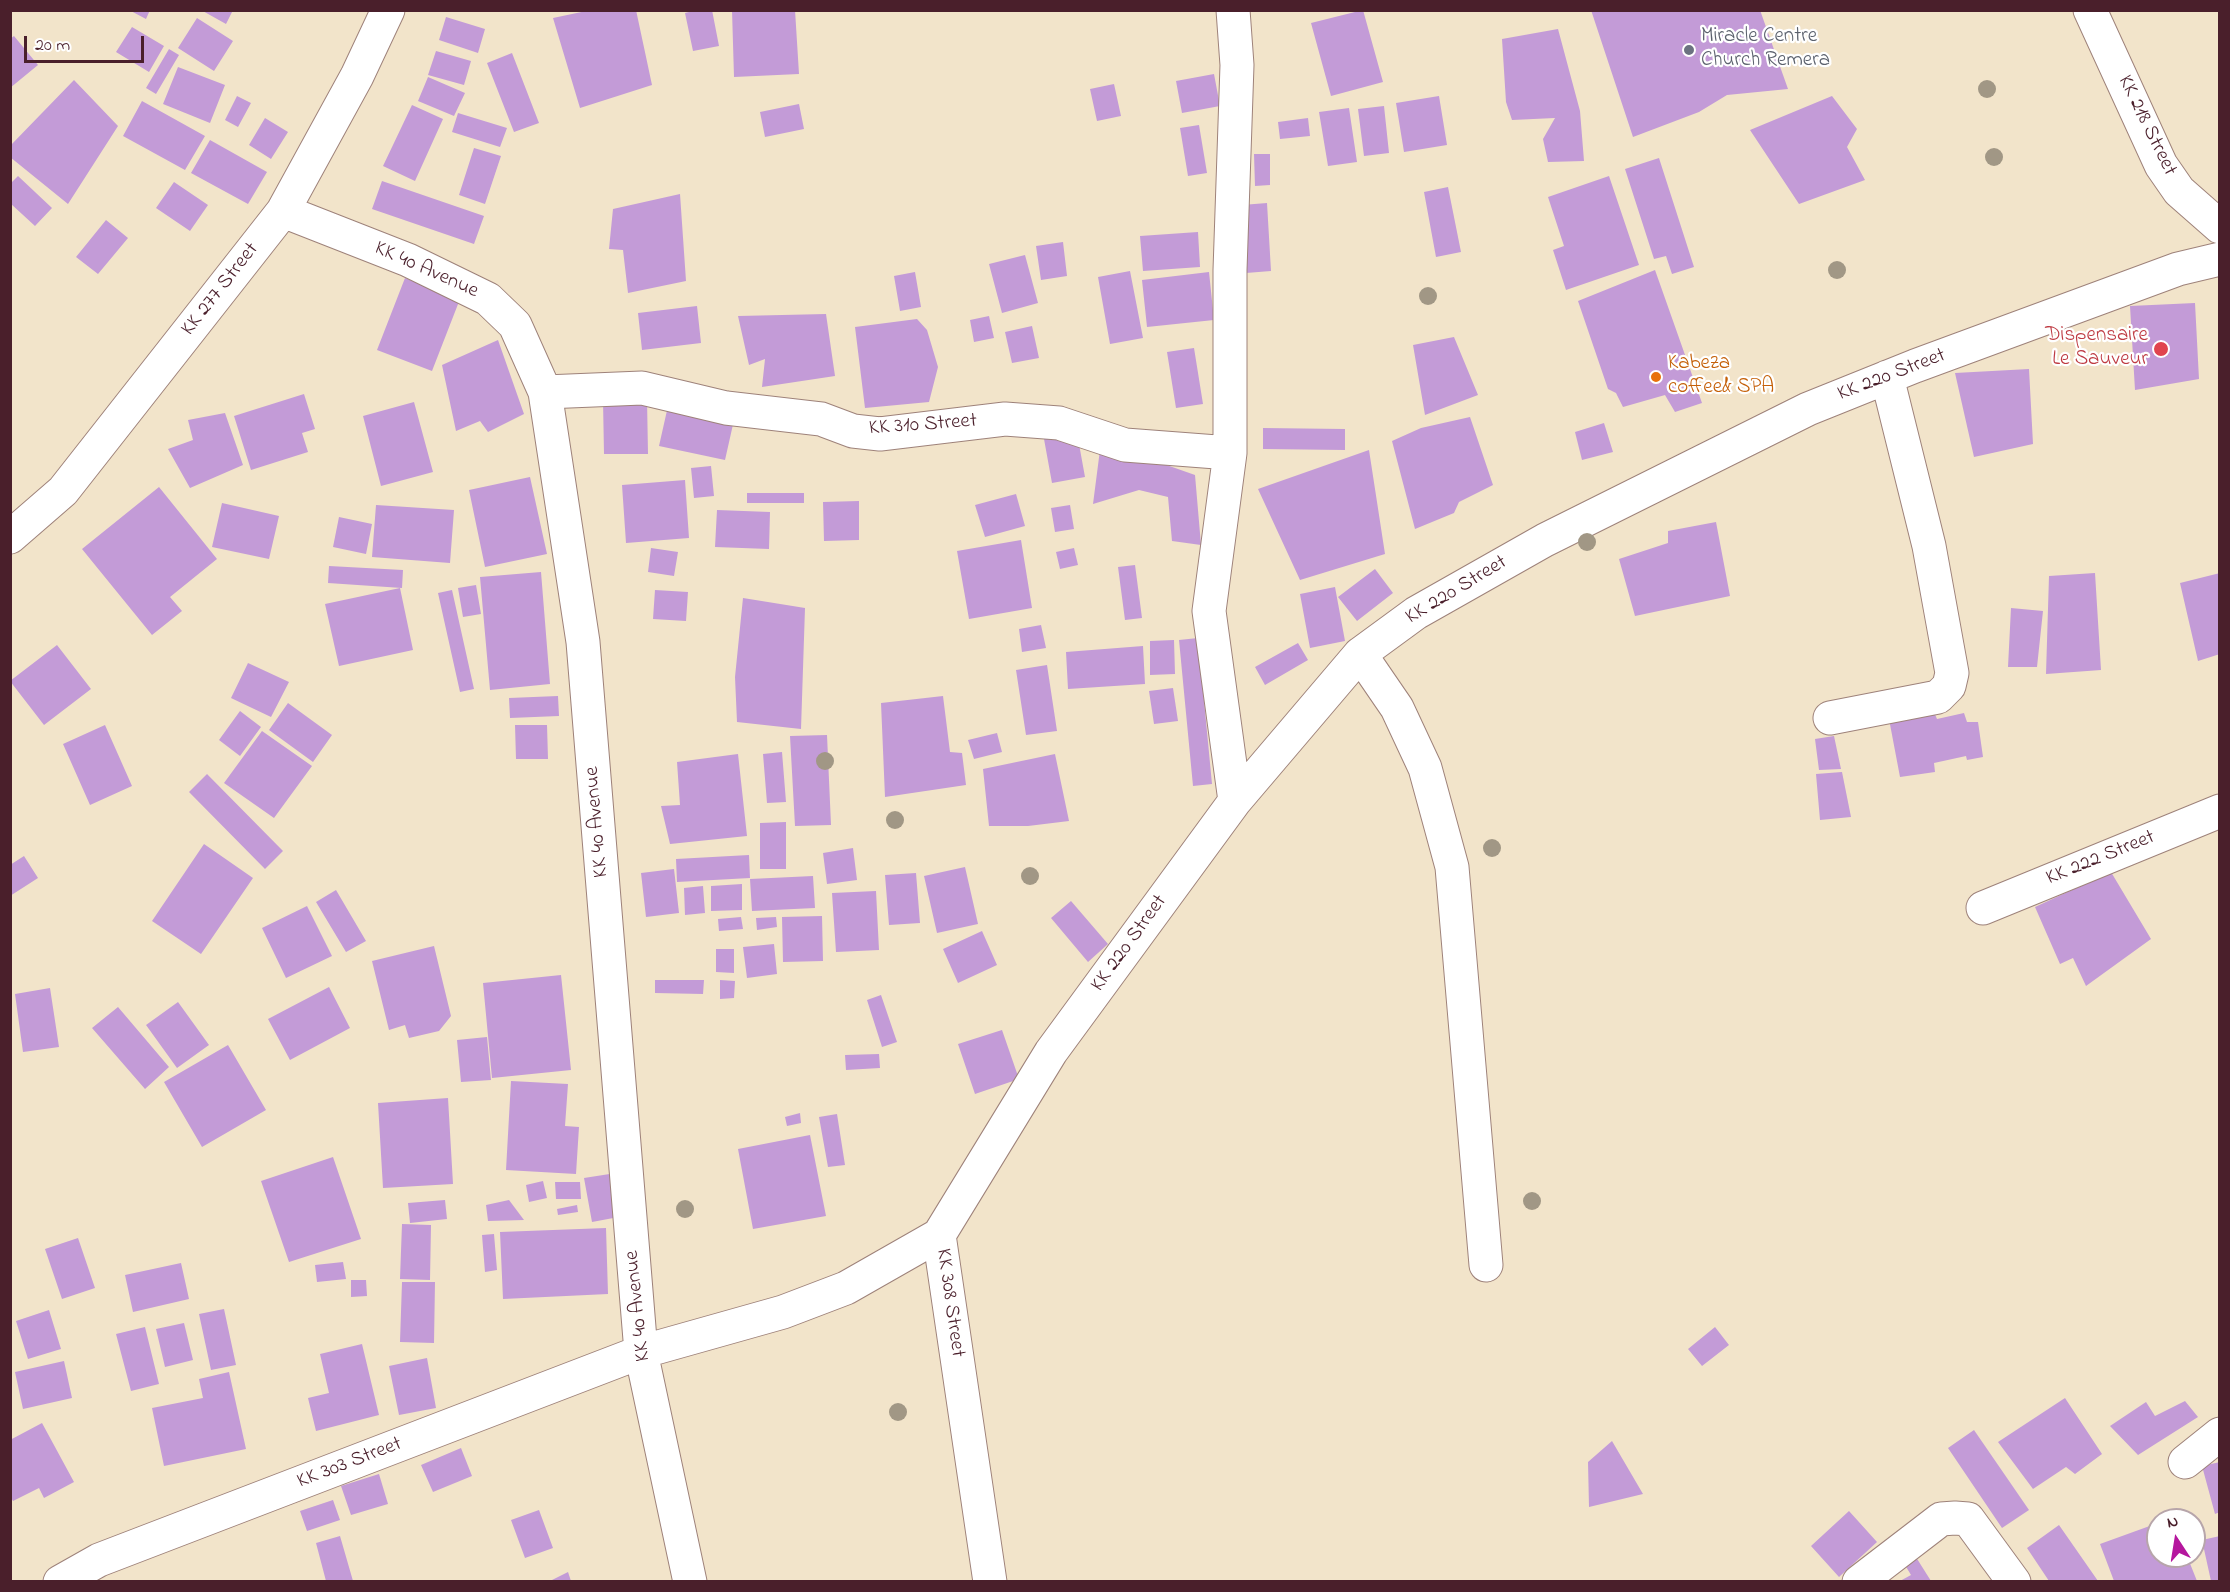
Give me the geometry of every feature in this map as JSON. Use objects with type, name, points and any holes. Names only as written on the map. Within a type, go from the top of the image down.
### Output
[{"type":"street","name":"KK 277 Street","points":[[10,537],[63,491],[283,211],[357,76],[388,10]]},
{"type":"street","points":[[1233,10],[1237,65],[1230,270],[1230,453],[1209,611],[1235,801]]},
{"type":"street","name":"KK 218 Street","points":[[2090,10],[2161,165],[2179,191],[2220,227]]},
{"type":"street","name":"KK 40 Avenue","points":[[283,211],[408,260],[488,299],[514,325],[545,392],[583,642],[642,1352],[690,1581]]},
{"type":"street","name":"KK 220 Street","points":[[939,1235],[1051,1052],[1235,801],[1360,654],[1416,613],[1545,540],[1808,409],[1887,377],[2178,269],[2220,259]]},
{"type":"street","points":[[1830,718],[1938,697],[1949,686],[1952,673],[1929,546],[1887,377]]},
{"type":"street","name":"KK 310 Street","points":[[545,392],[642,388],[726,408],[820,419],[853,430],[880,434],[1005,419],[1059,423],[1125,445],[1230,453]]},
{"type":"street","points":[[1360,654],[1397,708],[1425,768],[1452,867],[1486,1265]]},
{"type":"street","name":"KK 222 Street","points":[[1983,908],[2220,811]]},
{"type":"street","name":"KK 308 Street","points":[[642,1352],[783,1312],[846,1288],[939,1235],[990,1581]]},
{"type":"street","name":"KK 303 Street","points":[[60,1581],[99,1560],[642,1352]]},
{"type":"street","points":[[2185,1462],[2220,1434]]},
{"type":"street","points":[[1859,1581],[1941,1519],[1955,1518],[1968,1519],[2014,1581]]},
{"type":"building","points":[[129,10],[150,10],[146,19]]},
{"type":"building","points":[[201,10],[233,10],[226,24]]},
{"type":"building","points":[[591,10],[636,10],[652,85],[580,108],[553,18]]},
{"type":"building","points":[[712,10],[719,46],[693,51],[685,13]]},
{"type":"building","points":[[732,10],[795,10],[799,74],[734,77]]},
{"type":"building","points":[[1363,10],[1383,82],[1331,96],[1311,23]]},
{"type":"building","name":"Miracle Centre Church Remera","points":[[1591,10],[1760,10],[1788,89],[1727,95],[1699,112],[1633,137]]},
{"type":"building","points":[[446,17],[485,29],[478,53],[439,40]]},
{"type":"building","points":[[197,18],[233,41],[214,71],[178,48]]},
{"type":"building","points":[[132,27],[164,46],[149,72],[116,52]]},
{"type":"building","points":[[1558,29],[1580,111],[1584,161],[1548,162],[1543,139],[1555,118],[1512,120],[1506,102],[1502,39]]},
{"type":"building","points":[[14,36],[38,65],[10,88],[10,39]]},
{"type":"building","points":[[169,49],[179,55],[156,94],[146,88]]},
{"type":"building","points":[[436,51],[471,61],[464,85],[428,75]]},
{"type":"building","points":[[512,53],[539,123],[514,132],[487,63]]},
{"type":"building","points":[[178,67],[225,85],[210,123],[163,104]]},
{"type":"building","points":[[1214,74],[1220,106],[1182,113],[1176,81]]},
{"type":"building","points":[[428,77],[465,93],[454,116],[418,101]]},
{"type":"building","points":[[74,80],[118,126],[68,204],[10,157],[10,146]]},
{"type":"building","points":[[1114,84],[1121,116],[1097,121],[1090,89]]},
{"type":"building","points":[[237,96],[251,103],[238,127],[225,120]]},
{"type":"building","points":[[1439,96],[1447,145],[1404,152],[1396,103]]},
{"type":"building","points":[[1832,96],[1857,129],[1847,147],[1865,180],[1799,204],[1750,130]]},
{"type":"building","points":[[142,101],[205,136],[185,170],[123,136]]},
{"type":"building","points":[[799,104],[804,129],[765,137],[760,112]]},
{"type":"building","points":[[412,105],[443,119],[415,181],[383,166]]},
{"type":"building","points":[[1384,106],[1389,153],[1364,156],[1358,109]]},
{"type":"building","points":[[1349,108],[1357,162],[1328,166],[1319,112]]},
{"type":"building","points":[[458,113],[507,128],[500,147],[452,132]]},
{"type":"building","points":[[265,118],[288,132],[271,159],[249,145]]},
{"type":"building","points":[[1308,118],[1310,136],[1280,139],[1278,122]]},
{"type":"building","points":[[1199,125],[1207,173],[1188,176],[1180,128]]},
{"type":"building","points":[[210,140],[267,172],[248,204],[191,173]]},
{"type":"building","points":[[474,148],[501,156],[485,204],[459,195]]},
{"type":"building","points":[[1254,154],[1270,154],[1270,185],[1255,186]]},
{"type":"building","points":[[1659,158],[1694,267],[1672,274],[1666,256],[1654,259],[1625,169]]},
{"type":"building","points":[[18,176],[52,208],[35,226],[10,203],[10,184]]},
{"type":"building","points":[[1609,176],[1639,265],[1566,290],[1553,250],[1564,246],[1548,197]]},
{"type":"building","points":[[382,181],[484,216],[474,244],[372,209]]},
{"type":"building","points":[[174,182],[208,205],[190,231],[156,208]]},
{"type":"building","points":[[1448,187],[1461,252],[1436,257],[1424,192]]},
{"type":"building","points":[[680,194],[686,281],[628,293],[623,250],[609,249],[613,209]]},
{"type":"building","points":[[1267,203],[1271,271],[1246,273],[1242,205]]},
{"type":"building","points":[[106,220],[128,238],[98,274],[76,257]]},
{"type":"building","points":[[1198,232],[1200,267],[1143,271],[1140,236]]},
{"type":"building","points":[[1063,242],[1067,276],[1041,280],[1036,246]]},
{"type":"building","points":[[1025,255],[1038,303],[1002,313],[989,264]]},
{"type":"building","points":[[1655,270],[1702,403],[1675,412],[1665,395],[1623,407],[1616,393],[1608,389],[1578,301]]},
{"type":"building","points":[[1130,271],[1143,338],[1110,344],[1098,277]]},
{"type":"building","points":[[915,272],[921,307],[900,311],[894,276]]},
{"type":"building","points":[[1209,272],[1214,320],[1147,327],[1142,280]]},
{"type":"building","points":[[405,278],[460,299],[432,371],[377,350]]},
{"type":"building","points":[[2195,303],[2199,379],[2135,390],[2130,306]]},
{"type":"building","points":[[697,306],[701,343],[642,350],[638,313]]},
{"type":"building","points":[[826,314],[835,376],[762,387],[765,359],[749,365],[738,316]]},
{"type":"building","points":[[989,316],[994,338],[974,342],[970,320]]},
{"type":"building","points":[[917,319],[927,330],[938,367],[929,402],[865,408],[855,327]]},
{"type":"building","points":[[1032,326],[1039,358],[1012,363],[1005,332]]},
{"type":"building","points":[[1454,337],[1478,395],[1425,415],[1413,345]]},
{"type":"building","points":[[498,340],[524,414],[488,432],[480,421],[456,431],[442,365]]},
{"type":"building","points":[[1194,348],[1203,404],[1176,408],[1167,352]]},
{"type":"building","points":[[2029,369],[2033,444],[1974,457],[1955,373]]},
{"type":"building","points":[[304,394],[315,429],[302,433],[308,452],[251,470],[234,416]]},
{"type":"building","points":[[647,399],[648,454],[604,454],[603,400]]},
{"type":"building","points":[[414,402],[433,472],[381,486],[363,416]]},
{"type":"building","points":[[668,406],[734,420],[725,460],[659,446]]},
{"type":"building","points":[[225,413],[243,465],[190,488],[168,449],[193,440],[188,420]]},
{"type":"building","points":[[1470,417],[1493,485],[1459,502],[1454,513],[1415,529],[1392,441],[1421,428]]},
{"type":"building","points":[[1604,423],[1613,452],[1582,460],[1575,432]]},
{"type":"building","points":[[1263,428],[1345,429],[1345,450],[1263,449]]},
{"type":"building","points":[[1077,433],[1085,477],[1052,483],[1044,439]]},
{"type":"building","points":[[1101,442],[1195,475],[1201,545],[1172,541],[1168,497],[1139,490],[1093,504]]},
{"type":"building","points":[[1369,450],[1385,554],[1300,580],[1258,489]]},
{"type":"building","points":[[711,466],[714,496],[694,498],[691,468]]},
{"type":"building","points":[[530,477],[547,554],[485,567],[469,490]]},
{"type":"building","points":[[685,480],[689,538],[626,543],[622,485]]},
{"type":"building","points":[[159,487],[217,559],[170,597],[182,611],[152,635],[82,549]]},
{"type":"building","points":[[747,493],[804,493],[804,503],[747,503]]},
{"type":"building","points":[[1016,494],[1025,526],[985,537],[975,505]]},
{"type":"building","points":[[859,501],[859,540],[824,541],[823,502]]},
{"type":"building","points":[[222,503],[279,516],[269,559],[212,547]]},
{"type":"building","points":[[376,505],[454,510],[450,563],[372,557]]},
{"type":"building","points":[[1070,505],[1074,529],[1055,532],[1051,508]]},
{"type":"building","points":[[717,510],[770,512],[769,549],[715,547]]},
{"type":"building","points":[[339,517],[372,524],[366,554],[333,547]]},
{"type":"building","points":[[1716,522],[1730,596],[1635,616],[1619,559],[1668,543],[1668,531]]},
{"type":"building","points":[[1021,540],[1032,608],[969,619],[957,551]]},
{"type":"building","points":[[651,548],[678,552],[674,576],[648,572]]},
{"type":"building","points":[[1074,548],[1078,565],[1060,569],[1056,552]]},
{"type":"building","points":[[1135,565],[1142,618],[1125,620],[1118,567]]},
{"type":"building","points":[[329,566],[403,570],[402,588],[328,583]]},
{"type":"building","points":[[1375,569],[1393,593],[1357,621],[1338,597]]},
{"type":"building","points":[[541,572],[550,684],[490,690],[480,577]]},
{"type":"building","points":[[2095,573],[2101,670],[2046,674],[2049,576]]},
{"type":"building","points":[[2220,573],[2220,654],[2198,661],[2180,583]]},
{"type":"building","points":[[476,585],[481,614],[463,617],[458,588]]},
{"type":"building","points":[[1335,587],[1345,641],[1310,648],[1300,594]]},
{"type":"building","points":[[400,588],[413,650],[339,666],[325,604]]},
{"type":"building","points":[[452,590],[474,689],[460,692],[438,593]]},
{"type":"building","points":[[655,590],[688,592],[686,621],[653,619]]},
{"type":"building","points":[[743,598],[805,608],[801,729],[737,722],[735,677]]},
{"type":"building","points":[[2011,608],[2043,611],[2037,667],[2008,667]]},
{"type":"building","points":[[1041,625],[1046,648],[1022,652],[1019,629]]},
{"type":"building","points":[[1198,638],[1212,784],[1193,786],[1179,640]]},
{"type":"building","points":[[1174,640],[1175,674],[1150,675],[1150,641]]},
{"type":"building","points":[[1298,643],[1308,660],[1265,685],[1255,667]]},
{"type":"building","points":[[57,645],[91,689],[44,725],[10,681]]},
{"type":"building","points":[[1143,646],[1145,684],[1068,689],[1066,652]]},
{"type":"building","points":[[248,663],[289,682],[271,717],[231,698]]},
{"type":"building","points":[[1047,665],[1057,731],[1026,735],[1016,670]]},
{"type":"building","points":[[1173,688],[1178,721],[1154,724],[1149,691]]},
{"type":"building","points":[[558,696],[559,716],[510,718],[509,698]]},
{"type":"building","points":[[943,696],[950,752],[962,753],[966,785],[885,797],[881,703]]},
{"type":"building","points":[[288,703],[332,735],[313,762],[269,730]]},
{"type":"building","points":[[240,711],[261,727],[240,756],[219,740]]},
{"type":"building","points":[[1934,712],[1937,719],[1964,713],[1967,722],[1978,722],[1983,757],[1967,760],[1966,756],[1934,763],[1935,772],[1900,777],[1889,719]]},
{"type":"building","points":[[105,725],[132,786],[90,805],[63,744]]},
{"type":"building","points":[[515,725],[547,725],[548,759],[516,759]]},
{"type":"building","points":[[262,731],[312,766],[274,818],[224,783]]},
{"type":"building","points":[[997,733],[1002,752],[974,759],[968,740]]},
{"type":"building","points":[[827,735],[831,825],[795,826],[790,736]]},
{"type":"building","points":[[1834,736],[1841,769],[1819,770],[1815,739]]},
{"type":"building","points":[[782,752],[786,802],[767,803],[763,754]]},
{"type":"building","points":[[738,754],[747,836],[670,844],[661,806],[680,805],[677,762]]},
{"type":"building","points":[[1055,754],[1069,821],[1028,826],[989,826],[983,769]]},
{"type":"building","points":[[1842,772],[1851,817],[1820,820],[1816,774]]},
{"type":"building","points":[[207,774],[283,851],[265,869],[189,792]]},
{"type":"building","points":[[786,822],[786,869],[760,869],[760,823]]},
{"type":"building","points":[[204,844],[253,878],[201,954],[152,921]]},
{"type":"building","points":[[853,848],[857,880],[827,884],[823,853]]},
{"type":"building","points":[[749,855],[750,878],[677,882],[676,859]]},
{"type":"building","points":[[24,856],[38,878],[10,896],[10,865]]},
{"type":"building","points":[[965,867],[978,924],[937,933],[924,876]]},
{"type":"building","points":[[674,869],[679,913],[646,917],[641,873]]},
{"type":"building","points":[[2111,872],[2151,939],[2086,986],[2073,958],[2060,964],[2035,907]]},
{"type":"building","points":[[916,873],[920,923],[889,925],[885,875]]},
{"type":"building","points":[[813,876],[815,908],[752,911],[750,879]]},
{"type":"building","points":[[742,884],[742,910],[711,911],[711,886]]},
{"type":"building","points":[[703,886],[705,913],[685,915],[684,888]]},
{"type":"building","points":[[336,890],[366,941],[346,952],[316,902]]},
{"type":"building","points":[[876,891],[879,950],[836,952],[832,893]]},
{"type":"building","points":[[1071,901],[1108,944],[1088,962],[1051,918]]},
{"type":"building","points":[[307,906],[332,956],[286,978],[262,928]]},
{"type":"building","points":[[822,916],[823,961],[783,962],[782,917]]},
{"type":"building","points":[[741,917],[743,929],[719,931],[718,919]]},
{"type":"building","points":[[776,917],[777,927],[757,930],[756,918]]},
{"type":"building","points":[[982,931],[997,965],[958,983],[943,949]]},
{"type":"building","points":[[774,944],[777,974],[747,978],[743,947]]},
{"type":"building","points":[[434,946],[451,1016],[439,1031],[409,1038],[405,1025],[389,1030],[372,961]]},
{"type":"building","points":[[716,949],[734,949],[734,973],[716,972]]},
{"type":"building","points":[[561,975],[571,1070],[492,1078],[483,983]]},
{"type":"building","points":[[655,980],[704,980],[703,994],[655,993]]},
{"type":"building","points":[[720,980],[735,981],[734,998],[720,999]]},
{"type":"building","points":[[329,987],[350,1028],[290,1060],[268,1019]]},
{"type":"building","points":[[50,988],[59,1047],[23,1052],[15,994]]},
{"type":"building","points":[[881,995],[897,1042],[882,1047],[867,1000]]},
{"type":"building","points":[[178,1002],[209,1045],[177,1068],[146,1025]]},
{"type":"building","points":[[118,1007],[169,1067],[145,1089],[92,1028]]},
{"type":"building","points":[[1002,1030],[1019,1079],[975,1094],[958,1044]]},
{"type":"building","points":[[487,1037],[491,1080],[461,1082],[457,1040]]},
{"type":"building","points":[[228,1045],[266,1110],[202,1147],[164,1082]]},
{"type":"building","points":[[879,1054],[880,1068],[846,1070],[845,1055]]},
{"type":"building","points":[[511,1081],[568,1084],[565,1126],[579,1127],[576,1174],[506,1170]]},
{"type":"building","points":[[448,1098],[453,1184],[383,1188],[378,1103]]},
{"type":"building","points":[[800,1113],[801,1123],[787,1126],[785,1117]]},
{"type":"building","points":[[837,1114],[845,1165],[828,1167],[819,1117]]},
{"type":"building","points":[[810,1135],[826,1216],[753,1229],[738,1149]]},
{"type":"building","points":[[333,1157],[361,1239],[289,1262],[261,1181]]},
{"type":"building","points":[[616,1173],[624,1216],[592,1222],[584,1178]]},
{"type":"building","points":[[543,1181],[547,1198],[529,1202],[526,1185]]},
{"type":"building","points":[[555,1182],[580,1182],[581,1199],[556,1199]]},
{"type":"building","points":[[445,1200],[447,1219],[410,1223],[408,1203]]},
{"type":"building","points":[[509,1200],[524,1220],[488,1221],[486,1205]]},
{"type":"building","points":[[577,1205],[578,1212],[558,1215],[557,1209]]},
{"type":"building","points":[[402,1224],[431,1225],[430,1280],[400,1279]]},
{"type":"building","points":[[606,1228],[608,1294],[503,1299],[500,1232]]},
{"type":"building","points":[[494,1234],[497,1270],[485,1272],[482,1235]]},
{"type":"building","points":[[78,1238],[95,1288],[62,1299],[45,1249]]},
{"type":"building","points":[[343,1262],[346,1279],[317,1282],[315,1265]]},
{"type":"building","points":[[181,1263],[189,1299],[133,1312],[125,1275]]},
{"type":"building","points":[[351,1280],[366,1280],[367,1296],[351,1297]]},
{"type":"building","points":[[402,1282],[435,1282],[434,1343],[400,1342]]},
{"type":"building","points":[[224,1309],[236,1365],[211,1370],[199,1314]]},
{"type":"building","points":[[49,1310],[61,1349],[28,1359],[16,1321]]},
{"type":"building","points":[[184,1323],[193,1360],[165,1367],[156,1329]]},
{"type":"building","points":[[145,1327],[159,1384],[131,1391],[116,1334]]},
{"type":"building","points":[[1715,1327],[1729,1345],[1702,1366],[1688,1349]]},
{"type":"building","points":[[362,1344],[379,1415],[316,1431],[308,1398],[329,1393],[320,1354]]},
{"type":"building","points":[[427,1358],[436,1408],[399,1415],[389,1366]]},
{"type":"building","points":[[64,1361],[72,1398],[23,1409],[15,1372]]},
{"type":"building","points":[[229,1372],[246,1449],[164,1466],[152,1408],[203,1398],[199,1379]]},
{"type":"building","points":[[2065,1398],[2102,1454],[2075,1474],[2066,1467],[2033,1489],[1998,1442]]},
{"type":"building","points":[[2185,1401],[2198,1417],[2138,1455],[2110,1426],[2146,1402],[2155,1416]]},
{"type":"building","points":[[42,1423],[74,1482],[44,1498],[39,1488],[13,1501],[10,1496],[10,1440]]},
{"type":"building","points":[[1974,1430],[2029,1510],[2002,1528],[1948,1448]]},
{"type":"building","points":[[1612,1441],[1643,1494],[1589,1507],[1588,1462]]},
{"type":"building","points":[[461,1448],[472,1476],[433,1492],[421,1465]]},
{"type":"building","points":[[2220,1462],[2220,1512],[2215,1514],[2202,1466]]},
{"type":"building","points":[[379,1474],[388,1504],[351,1515],[341,1486]]},
{"type":"building","points":[[333,1500],[340,1520],[307,1531],[300,1511]]},
{"type":"building","points":[[539,1510],[553,1548],[525,1558],[511,1520]]},
{"type":"building","points":[[1849,1511],[1877,1542],[1839,1577],[1811,1546]]},
{"type":"building","points":[[2059,1525],[2098,1581],[2049,1581],[2027,1548]]},
{"type":"building","points":[[2146,1527],[2146,1568],[2192,1568],[2197,1581],[2114,1581],[2100,1544]]},
{"type":"building","points":[[340,1536],[353,1581],[326,1581],[316,1543]]},
{"type":"building","points":[[2220,1536],[2220,1581],[2211,1581],[2206,1558],[2206,1539]]},
{"type":"building","points":[[1914,1554],[1931,1581],[1900,1581],[1911,1575],[1902,1560]]},
{"type":"building","points":[[568,1572],[571,1581],[550,1581]]},
{"type":"place","name":"Miracle Centre Church Remera","points":[[1689,50]]},
{"type":"place","name":"Dispensaire Le Sauveur","points":[[2161,349]]},
{"type":"place","name":"Kabeza coffee& SPA","points":[[1656,377]]}]
